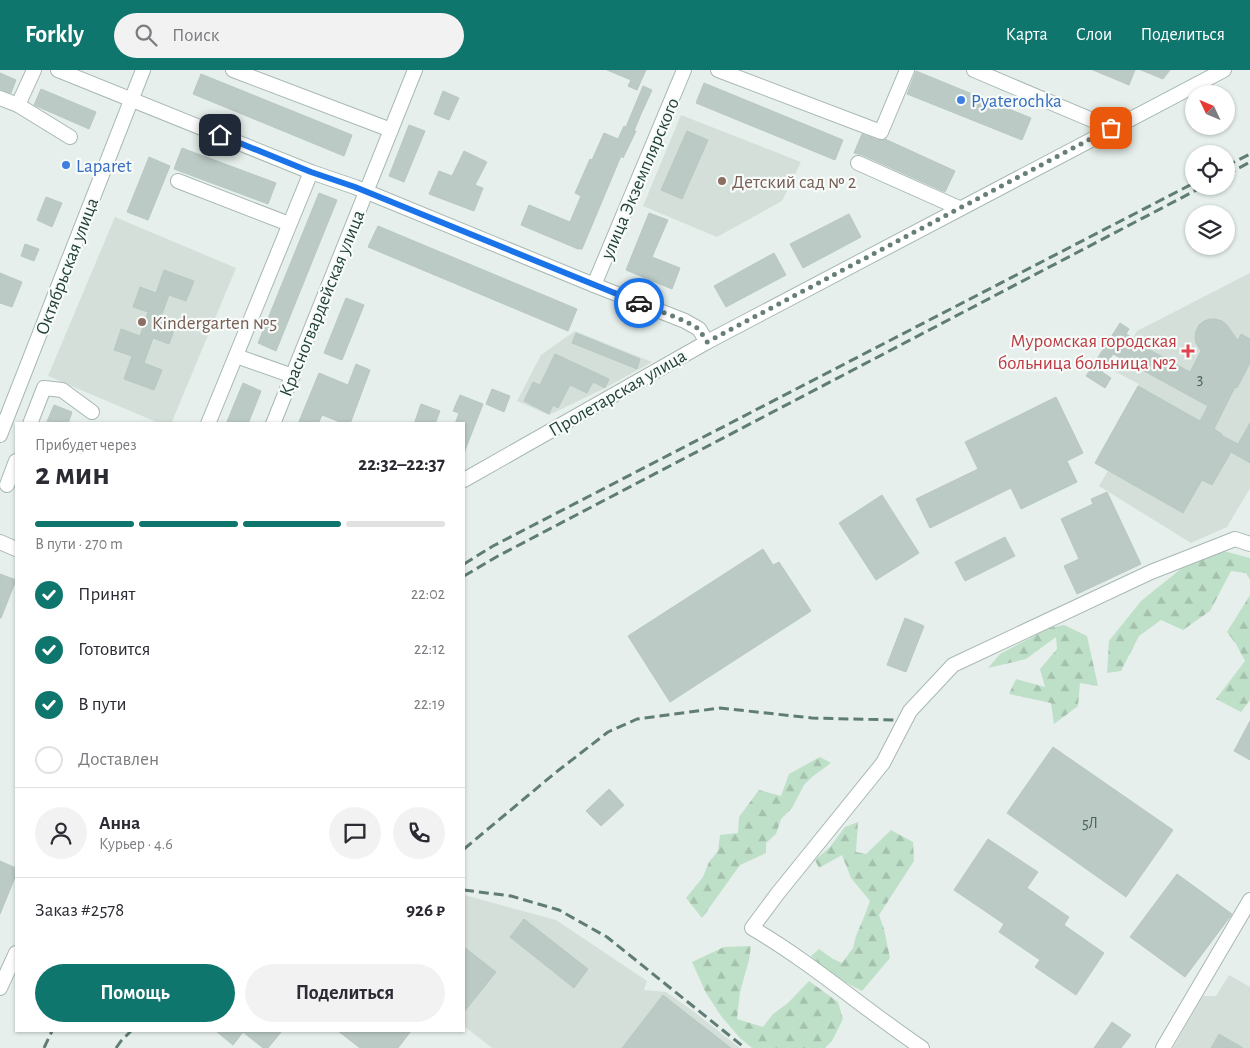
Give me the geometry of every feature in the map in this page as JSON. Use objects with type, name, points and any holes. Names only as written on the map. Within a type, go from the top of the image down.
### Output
[{"type":"street","points":[[18,105],[34,70]]},
{"type":"street","points":[[58,70],[685,321],[699,329],[707,342]]},
{"type":"street","name":"Октябрьская улица","points":[[0,435],[143,70]]},
{"type":"street","points":[[233,70],[391,130]]},
{"type":"street","name":"Красногвардейская улица","points":[[274,422],[415,70]]},
{"type":"street","name":"улица Экземплярского","points":[[594,285],[684,70]]},
{"type":"street","points":[[718,70],[881,132],[907,70]]},
{"type":"street","points":[[974,70],[1111,128]]},
{"type":"street","name":"Пролетарская улица","points":[[465,479],[707,342],[1224,70]]},
{"type":"street","points":[[0,98],[18,105],[70,137]]},
{"type":"street","points":[[858,163],[959,208]]},
{"type":"street","points":[[209,422],[311,172]]},
{"type":"street","points":[[178,181],[289,224]]},
{"type":"street","points":[[236,356],[293,376]]},
{"type":"street","points":[[31,422],[44,388],[62,390],[92,412]]},
{"type":"street","points":[[8,485],[15,464]]},
{"type":"street","points":[[922,1048],[819,972],[752,928],[778,893],[883,764],[910,711],[953,665],[1151,572],[1235,539],[1250,544]]},
{"type":"street","points":[[0,542],[15,549]]},
{"type":"street","points":[[1163,1048],[1250,900]]},
{"type":"street","points":[[0,988],[15,955]]},
{"type":"shaded area","name":"Детский сад № 2","points":[[681,115],[801,162],[782,201],[717,237],[643,206]]},
{"type":"shaded area","name":"Kindergarten №5","points":[[115,217],[236,268],[172,422],[156,422],[48,376]]},
{"type":"shaded area","points":[[1250,273],[1250,488],[1227,527],[1191,543],[1099,486],[1108,471],[1095,463],[1139,384],[1114,371],[1137,331]]},
{"type":"shaded area","points":[[575,331],[652,362],[605,388],[549,415],[517,401],[541,355]]},
{"type":"shaded area","points":[[465,895],[556,920],[647,981],[644,990],[666,992],[740,1048],[492,1048],[465,1027]]},
{"type":"shaded area","points":[[1229,975],[1250,987],[1250,1048],[1173,1048],[1203,996],[1216,996]]},
{"type":"green space","points":[[1224,551],[1250,558],[1250,580],[1246,573],[1231,571],[1210,611],[1183,630],[1161,620],[1139,636],[1121,671],[1107,673],[1109,641],[1141,601],[1182,568]]},
{"type":"green space","points":[[1250,595],[1250,700],[1241,712],[1216,699],[1245,661],[1227,632]]},
{"type":"green space","points":[[1064,625],[1087,636],[1098,686],[1080,683],[1078,706],[1054,724],[1051,703],[1009,694],[1016,679],[1045,687],[1040,669],[1057,649],[1056,637],[1026,659],[988,668],[1000,654],[1049,628]]},
{"type":"green space","points":[[820,757],[831,763],[804,785],[792,808],[781,819],[776,834],[766,843],[766,853],[740,865],[702,918],[686,898],[703,877],[709,862],[718,851],[720,835],[738,833],[739,817],[759,790],[781,796],[789,774]]},
{"type":"green space","points":[[858,822],[856,852],[866,854],[891,830],[913,842],[914,861],[879,915],[890,958],[862,991],[832,975],[811,956],[819,949],[842,963],[853,948],[870,901],[851,878],[842,855],[819,868],[815,860],[830,847],[845,827]]},
{"type":"green space","points":[[751,946],[740,992],[737,1019],[763,1027],[773,1014],[788,1003],[809,981],[838,1002],[843,1019],[832,1041],[825,1048],[752,1048],[740,1038],[721,1016],[706,993],[692,962],[724,947]]},
{"type":"building","points":[[607,70],[646,70],[637,90],[628,86],[631,80]]},
{"type":"building","points":[[1093,70],[1135,70],[1129,85]]},
{"type":"building","points":[[1141,70],[1170,70],[1163,79]]},
{"type":"building","points":[[916,71],[1031,118],[1022,140],[907,94]]},
{"type":"building","points":[[0,73],[16,80],[11,93],[0,89]]},
{"type":"building","points":[[201,74],[352,135],[344,156],[193,94]]},
{"type":"building","points":[[704,83],[843,140],[835,160],[696,103]]},
{"type":"building","points":[[643,86],[652,90],[634,131],[636,131],[623,158],[621,156],[582,249],[521,225],[529,205],[570,222],[581,196],[575,193],[590,159],[592,160],[604,133],[618,139],[624,126],[626,127]]},
{"type":"building","points":[[41,89],[96,112],[89,129],[34,105]]},
{"type":"building","points":[[443,91],[459,98],[449,120],[434,114]]},
{"type":"building","points":[[409,125],[425,131],[404,182],[389,176]]},
{"type":"building","points":[[687,131],[708,140],[682,199],[661,190]]},
{"type":"building","points":[[862,134],[878,140],[885,139],[955,171],[945,192],[854,153]]},
{"type":"building","points":[[182,148],[276,183],[268,204],[174,169]]},
{"type":"building","points":[[464,151],[487,162],[475,185],[483,188],[474,211],[429,194],[439,171],[452,176]]},
{"type":"building","points":[[149,157],[170,166],[148,220],[127,212]]},
{"type":"building","points":[[319,193],[337,200],[276,351],[258,343]]},
{"type":"building","points":[[46,197],[62,203],[52,227],[37,220]]},
{"type":"building","points":[[649,213],[668,220],[652,257],[680,268],[672,289],[626,270]]},
{"type":"building","points":[[849,214],[861,237],[803,268],[790,244]]},
{"type":"building","points":[[378,226],[577,309],[568,331],[368,247]]},
{"type":"building","points":[[25,244],[39,249],[34,261],[21,256]]},
{"type":"building","points":[[774,253],[786,275],[726,307],[714,286]]},
{"type":"building","points":[[164,270],[194,281],[186,301],[169,295],[160,319],[176,325],[169,344],[153,338],[144,363],[162,370],[154,390],[124,379],[132,356],[114,350],[121,329],[140,336],[148,312],[133,307],[140,287],[156,293]]},
{"type":"building","points":[[0,273],[22,282],[12,307],[0,303]]},
{"type":"building","points":[[346,298],[364,305],[342,360],[324,353]]},
{"type":"building","points":[[1210,319],[1222,321],[1238,341],[1241,334],[1250,339],[1250,363],[1237,388],[1235,387],[1214,429],[1238,444],[1250,423],[1250,463],[1231,452],[1212,485],[1202,480],[1183,513],[1095,463],[1138,386],[1200,421],[1208,406],[1113,354],[1102,372],[1111,378],[1105,388],[1086,376],[1120,323],[1129,329],[1126,334],[1149,347],[1148,349],[1190,372],[1201,351],[1196,343],[1196,331],[1199,325]]},
{"type":"building","points":[[576,333],[640,359],[637,369],[572,343]]},
{"type":"building","points":[[555,354],[609,379],[605,388],[593,382],[587,393],[570,385],[558,408],[553,405],[549,414],[524,401],[533,382],[540,385]]},
{"type":"building","points":[[356,364],[370,370],[351,422],[340,422],[322,415],[319,422],[299,422],[319,373],[348,385]]},
{"type":"building","points":[[243,383],[261,391],[249,422],[227,422]]},
{"type":"building","points":[[492,389],[510,396],[504,412],[486,404]]},
{"type":"building","points":[[460,395],[483,404],[465,450],[465,422],[456,422],[459,413],[453,411]]},
{"type":"building","points":[[1056,397],[1083,453],[1067,461],[1077,482],[1021,509],[1011,488],[930,528],[916,499],[978,469],[965,442]]},
{"type":"building","points":[[421,404],[440,411],[436,422],[415,422]]},
{"type":"building","points":[[54,405],[72,412],[69,422],[47,422]]},
{"type":"building","points":[[1107,492],[1141,564],[1077,594],[1064,566],[1079,559],[1061,519],[1093,504],[1091,499]]},
{"type":"building","points":[[882,495],[919,553],[876,580],[839,523]]},
{"type":"building","points":[[1005,537],[1015,556],[965,581],[955,562]]},
{"type":"building","points":[[763,549],[773,565],[779,562],[811,611],[670,702],[628,636]]},
{"type":"building","points":[[0,574],[15,580],[15,583],[0,618]]},
{"type":"building","points":[[905,618],[924,626],[906,672],[887,665]]},
{"type":"building","points":[[1250,721],[1250,760],[1234,751]]},
{"type":"building","points":[[1053,747],[1173,830],[1126,897],[1007,813]]},
{"type":"building","points":[[609,789],[624,805],[601,826],[586,811]]},
{"type":"building","points":[[988,839],[1038,872],[1027,888],[1069,917],[1064,925],[1104,953],[1076,995],[1035,967],[1040,960],[999,932],[1004,924],[954,890]]},
{"type":"building","points":[[0,861],[15,868],[15,877],[0,914]]},
{"type":"building","points":[[1177,874],[1232,914],[1185,977],[1130,937]]},
{"type":"building","points":[[524,919],[588,969],[574,988],[510,937]]},
{"type":"building","points":[[465,948],[496,972],[465,1011]]},
{"type":"building","points":[[663,995],[691,1017],[731,1048],[622,1048]]},
{"type":"building","points":[[1112,1022],[1131,1035],[1121,1048],[1094,1048]]},
{"type":"building","points":[[217,1032],[243,1032],[233,1045]]},
{"type":"building","points":[[243,1032],[281,1032],[268,1048],[263,1048]]},
{"type":"building","points":[[339,1032],[410,1032],[398,1048],[360,1048]]},
{"type":"building","points":[[1219,1034],[1243,1048],[1211,1048]]},
{"type":"railway","points":[[1235,162],[1250,154]]},
{"type":"railway","points":[[1235,170],[1250,162]]},
{"type":"railway","points":[[465,563],[493,546],[1185,188]]},
{"type":"railway","points":[[465,575],[498,556],[1187,195]]},
{"type":"railway","points":[[465,848],[555,773],[608,732],[637,719],[720,708],[812,718],[894,720]]},
{"type":"railway","points":[[465,890],[511,896],[559,910],[607,937],[745,1048]]},
{"type":"railway","points":[[44,1048],[52,1032]]},
{"type":"railway","points":[[116,1048],[130,1032]]},
{"type":"way so far","points":[[639,303],[685,321],[699,329],[707,342],[1111,128]]},
{"type":"place","name":"Pyaterochka","points":[[961,100]]},
{"type":"place","name":"Laparet","points":[[66,165]]},
{"type":"place","name":"Детский сад № 2","points":[[722,181]]},
{"type":"place","name":"Kindergarten №5","points":[[142,322]]},
{"type":"place","name":"Муромская городская больница больница №2","points":[[1188,351]]},
{"type":"route","points":[[220,135],[311,172],[355,187],[639,303]]}]
